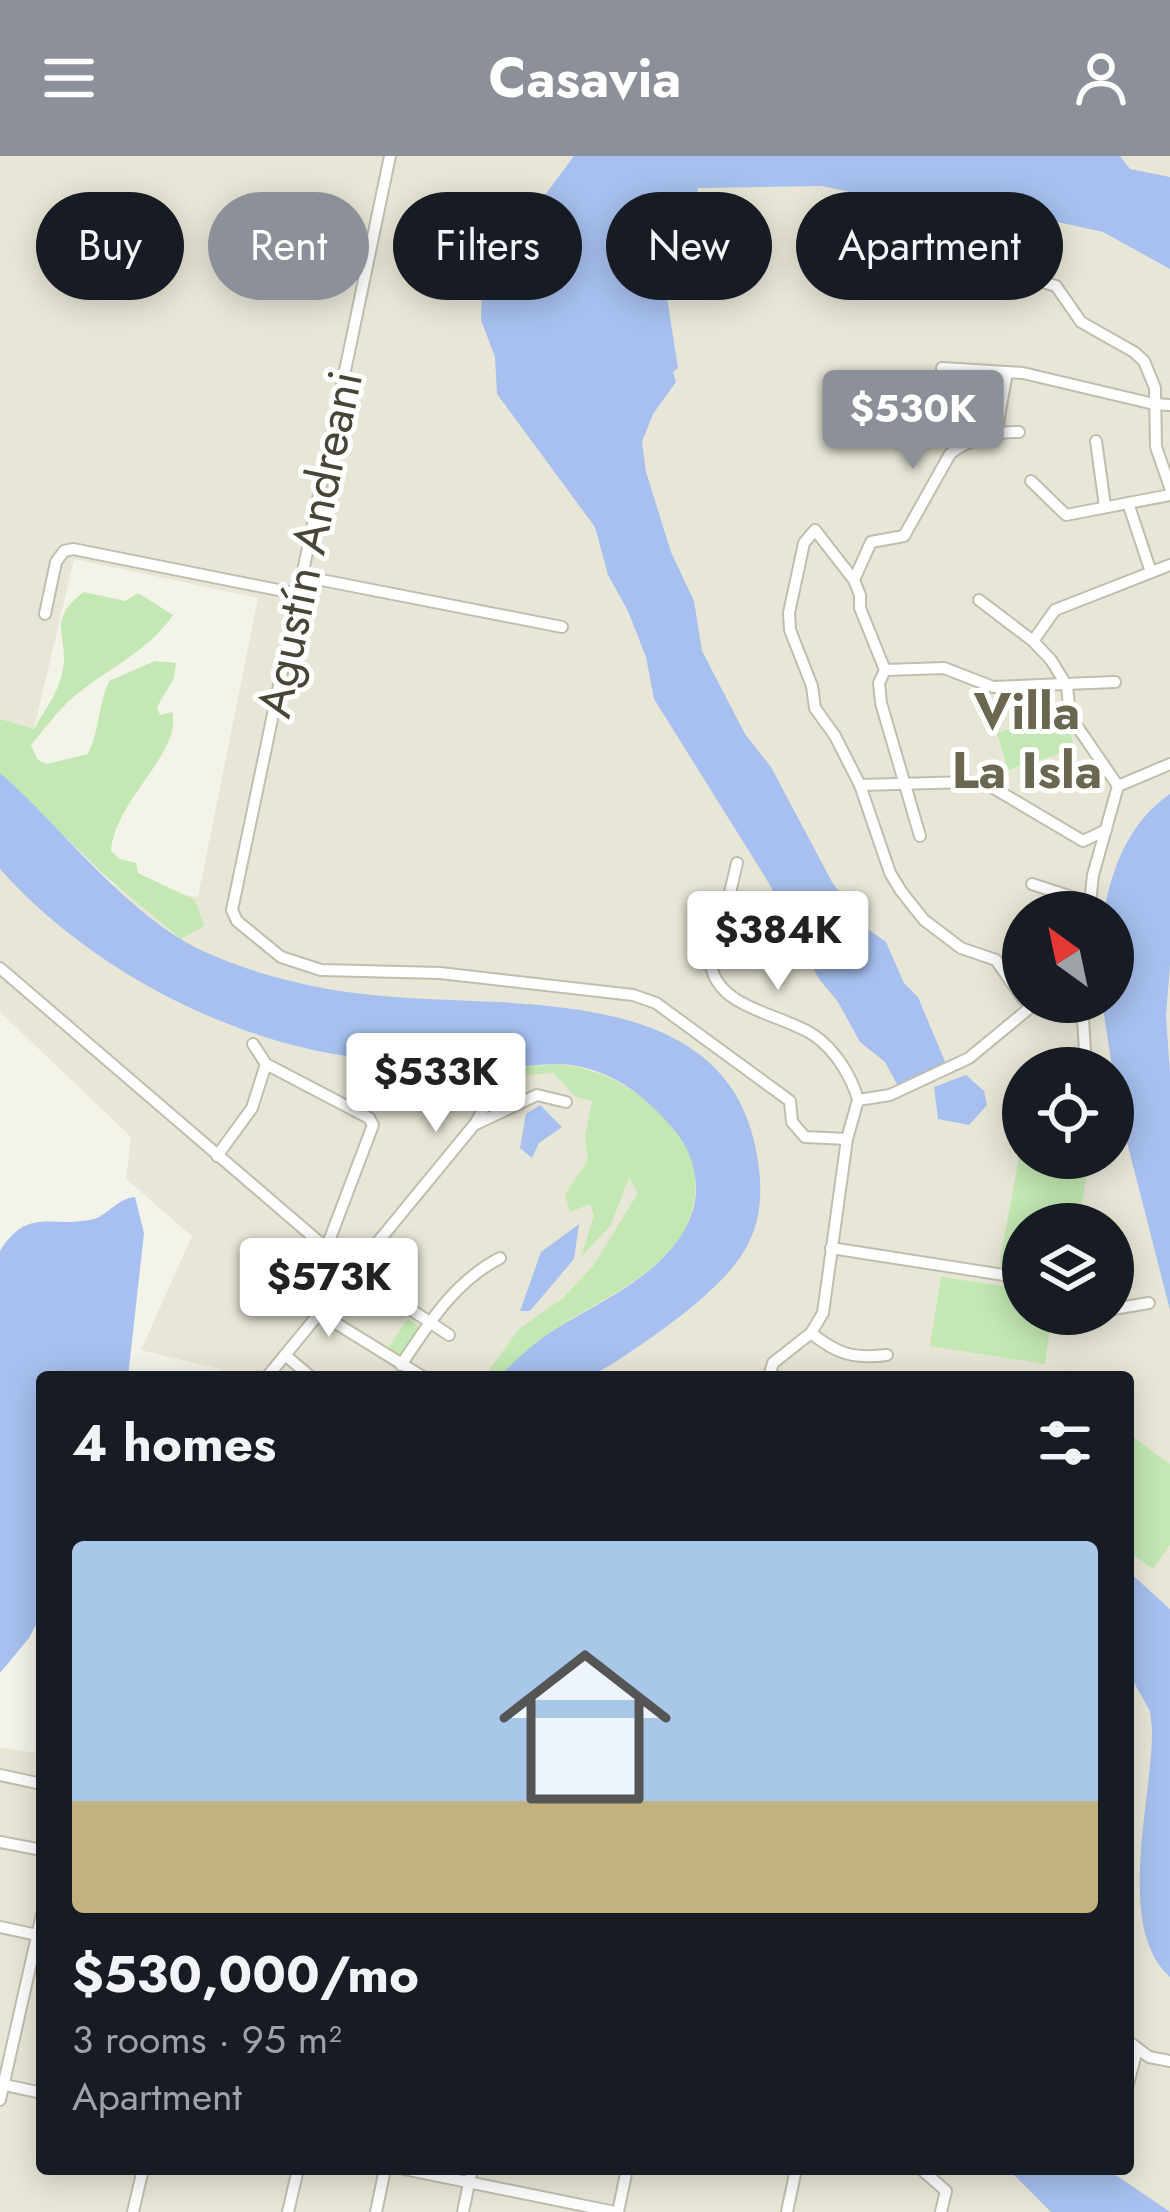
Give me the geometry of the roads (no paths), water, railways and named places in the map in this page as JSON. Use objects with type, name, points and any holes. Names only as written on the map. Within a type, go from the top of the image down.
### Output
[{"type":"street","name":"Agustín Andreani","points":[[390,156],[232,910],[281,957],[321,970],[440,973],[582,988],[656,1003],[790,1101],[792,1122],[805,1137],[847,1139]]},
{"type":"street","points":[[1031,481],[1066,515],[1170,491],[1156,447],[1155,388],[1144,361],[1081,322],[1063,296]]},
{"type":"street","points":[[941,368],[1007,372],[1170,405]]},
{"type":"street","points":[[996,434],[1007,372]]},
{"type":"street","points":[[854,580],[871,542],[904,536],[950,454],[996,434],[1019,433]]},
{"type":"street","points":[[1096,441],[1106,506]]},
{"type":"street","points":[[1128,503],[1151,572]]},
{"type":"street","points":[[920,836],[881,703],[879,683],[885,670],[860,608],[860,595],[854,580],[815,530],[804,543],[789,613],[815,708],[860,785],[890,873],[901,891],[924,920],[961,949],[996,960],[1002,968]]},
{"type":"street","points":[[45,614],[56,562],[64,551],[74,549],[298,594]]},
{"type":"street","points":[[1033,641],[1055,610],[1170,565]]},
{"type":"street","points":[[301,576],[562,627]]},
{"type":"street","points":[[979,600],[1033,641],[1066,686],[1070,716],[1118,786],[1093,891]]},
{"type":"street","points":[[885,670],[944,668],[993,687],[1114,682]]},
{"type":"street","points":[[1118,786],[1170,764]]},
{"type":"street","points":[[860,785],[971,782],[990,786],[1083,842],[1106,830]]},
{"type":"street","points":[[737,863],[712,969],[715,981],[735,998],[817,1037],[844,1067],[858,1100],[847,1139],[823,1313],[811,1333],[772,1363],[771,1371]]},
{"type":"street","points":[[1032,884],[1054,891]]},
{"type":"street","points":[[0,968],[326,1249],[449,1335]]},
{"type":"street","points":[[858,1100],[890,1095],[969,1058],[1007,1023]]},
{"type":"street","points":[[254,1044],[266,1064],[369,1118],[374,1131],[326,1249]]},
{"type":"street","points":[[218,1156],[252,1108],[266,1064]]},
{"type":"street","points":[[272,1371],[474,1125],[490,1098],[509,1081]]},
{"type":"street","points":[[474,1125],[537,1095],[566,1102]]},
{"type":"street","points":[[831,1248],[1002,1275]]},
{"type":"street","points":[[401,1365],[472,1273],[500,1258]]},
{"type":"street","points":[[1134,1306],[1148,1304]]},
{"type":"street","points":[[321,1314],[412,1371]]},
{"type":"street","points":[[811,1333],[842,1355],[887,1355]]},
{"type":"street","points":[[285,1355],[304,1371]]},
{"type":"street","points":[[0,1775],[36,1783]]},
{"type":"street","points":[[0,1842],[36,1849]]},
{"type":"street","points":[[0,1927],[36,1934]]},
{"type":"street","points":[[0,2100],[36,1950]]},
{"type":"street","points":[[1134,2046],[1170,2061]]},
{"type":"street","points":[[1,2085],[36,2092]]},
{"type":"street","points":[[133,2212],[142,2175]]},
{"type":"street","points":[[288,2212],[297,2175]]},
{"type":"street","points":[[376,2212],[385,2175]]},
{"type":"street","points":[[463,2212],[470,2176],[616,2212],[625,2175]]},
{"type":"street","points":[[787,2212],[795,2175]]},
{"type":"street","points":[[928,2175],[946,2191],[941,2210],[957,2212]]},
{"type":"water","points":[[574,156],[1120,156],[1130,169],[1170,177],[1170,269],[1103,232],[1063,223],[1063,192],[850,192],[822,186],[606,192],[606,300],[667,300],[676,382],[653,414],[642,442],[646,472],[671,552],[694,601],[702,651],[832,882],[866,928],[886,942],[904,983],[918,997],[946,1064],[899,1088],[885,1062],[860,1042],[819,979],[767,880],[654,699],[646,657],[608,575],[595,527],[497,394],[495,357],[481,320],[482,300],[582,300],[582,192],[547,192]]},
{"type":"water","points":[[0,773],[149,917],[205,952],[245,968],[352,993],[604,1014],[658,1031],[703,1057],[738,1098],[757,1155],[760,1181],[756,1225],[748,1243],[708,1293],[598,1371],[505,1371],[547,1335],[651,1269],[681,1236],[694,1205],[694,1171],[675,1131],[652,1106],[611,1077],[580,1067],[469,1067],[352,1057],[223,1022],[181,1004],[102,957],[31,901],[0,869]]},
{"type":"water","points":[[1170,794],[1166,1016],[1170,1310],[1134,1170],[1134,1047],[1109,1047],[1105,1023],[1134,1023],[1134,891],[1109,891],[1125,846]]},
{"type":"water","points":[[966,1075],[984,1091],[987,1105],[969,1125],[938,1119],[934,1087]]},
{"type":"water","points":[[540,1105],[562,1127],[539,1143],[532,1158],[520,1148],[526,1114]]},
{"type":"water","points":[[135,1197],[144,1233],[129,1371],[36,1371],[36,1625],[0,1673],[0,1251],[21,1228],[94,1219]]},
{"type":"water","points":[[579,1224],[574,1259],[530,1311],[520,1311],[541,1252]]},
{"type":"water","points":[[1134,1576],[1170,1609],[1170,1977],[1153,1955],[1140,1895],[1150,1711],[1134,1683]]},
{"type":"water","points":[[1014,2175],[1116,2175],[1170,2212],[1051,2212]]},
{"type":"district","name":"Villa La Isla","points":[[1027,740]]}]
